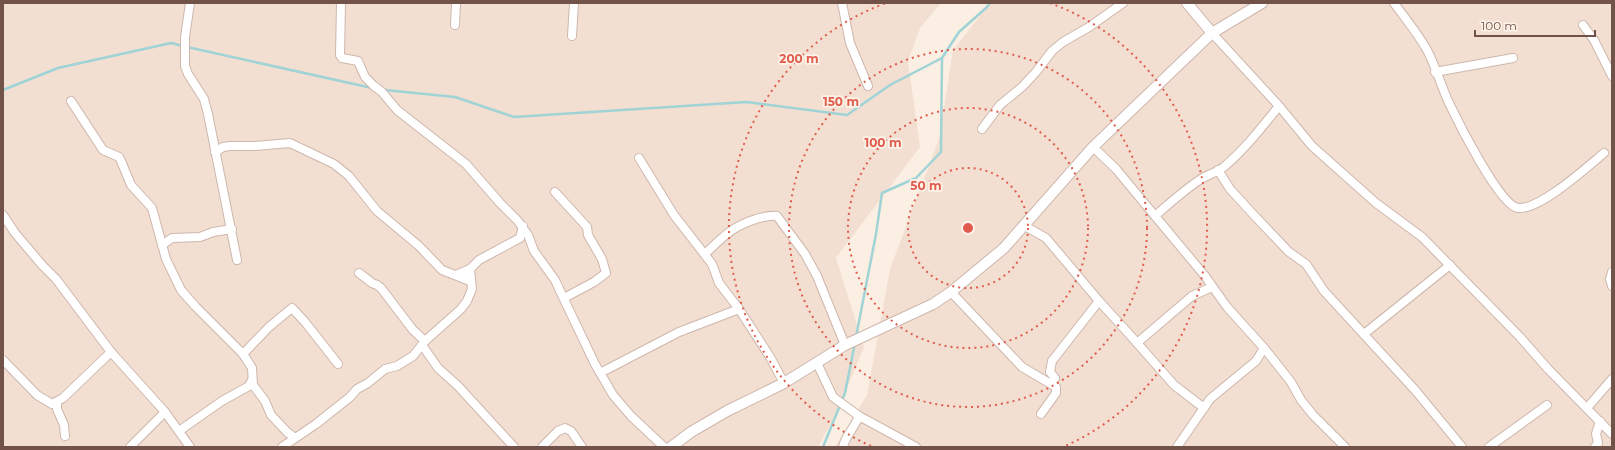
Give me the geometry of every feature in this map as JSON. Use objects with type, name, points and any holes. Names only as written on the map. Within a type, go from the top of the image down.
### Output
[{"type":"street","points":[[190,3],[185,37],[185,66],[188,74],[204,99],[232,229],[237,260]]},
{"type":"street","points":[[341,3],[340,55],[342,58],[358,61],[365,77],[382,92],[397,110],[466,164],[523,226],[534,251],[555,280],[600,373],[620,404],[664,447]]},
{"type":"street","points":[[456,3],[456,25]]},
{"type":"street","points":[[572,36],[574,3]]},
{"type":"street","points":[[842,3],[850,43],[868,86]]},
{"type":"street","points":[[982,129],[1000,105],[1022,87],[1052,51],[1063,42],[1089,27],[1123,3]]},
{"type":"street","points":[[1187,3],[1212,34],[1279,106],[1312,146],[1376,203],[1422,237],[1612,434]]},
{"type":"street","points":[[671,447],[691,432],[727,411],[784,383],[845,345],[933,304],[951,292],[1004,248],[1093,147],[1212,34],[1262,3]]},
{"type":"street","points":[[1394,3],[1427,50],[1449,103],[1488,175],[1505,199],[1517,208],[1527,207],[1559,190],[1604,153]]},
{"type":"street","points":[[1583,25],[1594,40],[1612,76]]},
{"type":"street","points":[[1435,72],[1513,58]]},
{"type":"street","points":[[71,101],[103,150],[119,157],[131,185],[152,208],[166,259],[181,290],[243,354],[252,368],[251,384],[264,401],[277,423],[295,438]]},
{"type":"street","points":[[1156,216],[1185,189],[1226,165],[1257,134],[1279,106]]},
{"type":"street","points":[[215,152],[223,147],[230,146],[255,146],[290,143],[334,164],[349,176],[377,211],[419,246],[442,270],[470,281]]},
{"type":"street","points":[[1093,147],[1116,169],[1156,216],[1205,276],[1226,307],[1264,348],[1291,382],[1301,400],[1313,415],[1345,447]]},
{"type":"street","points":[[638,158],[674,215],[712,264],[719,283],[740,309],[770,356],[784,383]]},
{"type":"street","points":[[1218,170],[1230,189],[1288,252],[1306,264],[1324,291],[1415,390],[1462,447]]},
{"type":"street","points":[[555,192],[587,227],[588,235],[602,260],[606,273],[594,282],[564,298]]},
{"type":"street","points":[[3,215],[42,265],[56,279],[111,352],[165,412],[190,447]]},
{"type":"street","points":[[705,254],[726,234],[741,224],[770,215],[777,216],[805,254],[817,276],[845,345]]},
{"type":"street","points":[[1023,225],[1046,238],[1098,301],[1174,385],[1204,408]]},
{"type":"street","points":[[520,238],[523,226]]},
{"type":"street","points":[[162,245],[172,238],[200,237],[213,232],[232,229]]},
{"type":"street","points":[[456,275],[470,269],[479,260],[520,238],[530,241]]},
{"type":"street","points":[[1364,334],[1450,265]]},
{"type":"street","points":[[282,447],[316,424],[385,369],[397,366],[413,356],[423,343],[461,309],[467,301],[472,289],[470,269]]},
{"type":"street","points":[[1612,272],[1610,279],[1612,286]]},
{"type":"street","points":[[359,273],[381,288],[423,343],[438,368],[458,386],[514,447]]},
{"type":"street","points":[[1137,343],[1192,296],[1212,287]]},
{"type":"street","points":[[951,292],[1022,367],[1028,372],[1052,383],[1057,389],[1041,414]]},
{"type":"street","points":[[1052,383],[1055,378],[1050,372],[1052,361],[1098,301]]},
{"type":"street","points":[[243,354],[269,327],[292,308],[338,364]]},
{"type":"street","points":[[600,373],[679,332],[740,309]]},
{"type":"street","points":[[1177,447],[1210,399],[1256,361],[1264,348]]},
{"type":"street","points":[[3,360],[37,395],[52,404],[58,402],[111,352]]},
{"type":"street","points":[[816,363],[835,398],[859,416],[916,447]]},
{"type":"street","points":[[1587,408],[1612,379]]},
{"type":"street","points":[[179,431],[222,401],[251,384]]},
{"type":"street","points":[[58,402],[57,409],[64,425],[65,436]]},
{"type":"street","points":[[1489,447],[1547,405]]},
{"type":"street","points":[[130,447],[165,412]]},
{"type":"street","points":[[843,447],[859,416]]},
{"type":"street","points":[[1596,447],[1598,443],[1596,434],[1600,421]]},
{"type":"street","points":[[542,447],[558,431],[565,428],[571,431],[582,447]]},
{"type":"shaded area","points":[[3,3],[941,3],[920,28],[908,61],[920,147],[836,258],[864,347],[838,410],[818,447],[3,447]]},
{"type":"shaded area","points":[[990,3],[1612,3],[1612,447],[835,447],[867,395],[890,269],[939,139],[953,50]]},
{"type":"waterway","points":[[385,90],[455,97],[514,117],[746,102],[847,115],[890,85],[942,58],[959,32],[990,3]]},
{"type":"waterway","points":[[3,90],[58,68],[171,43],[183,46]]},
{"type":"waterway","points":[[187,47],[372,88]]},
{"type":"waterway","points":[[856,337],[876,234],[882,193],[916,178],[941,152],[942,58]]},
{"type":"waterway","points":[[823,447],[845,393],[855,343]]}]
